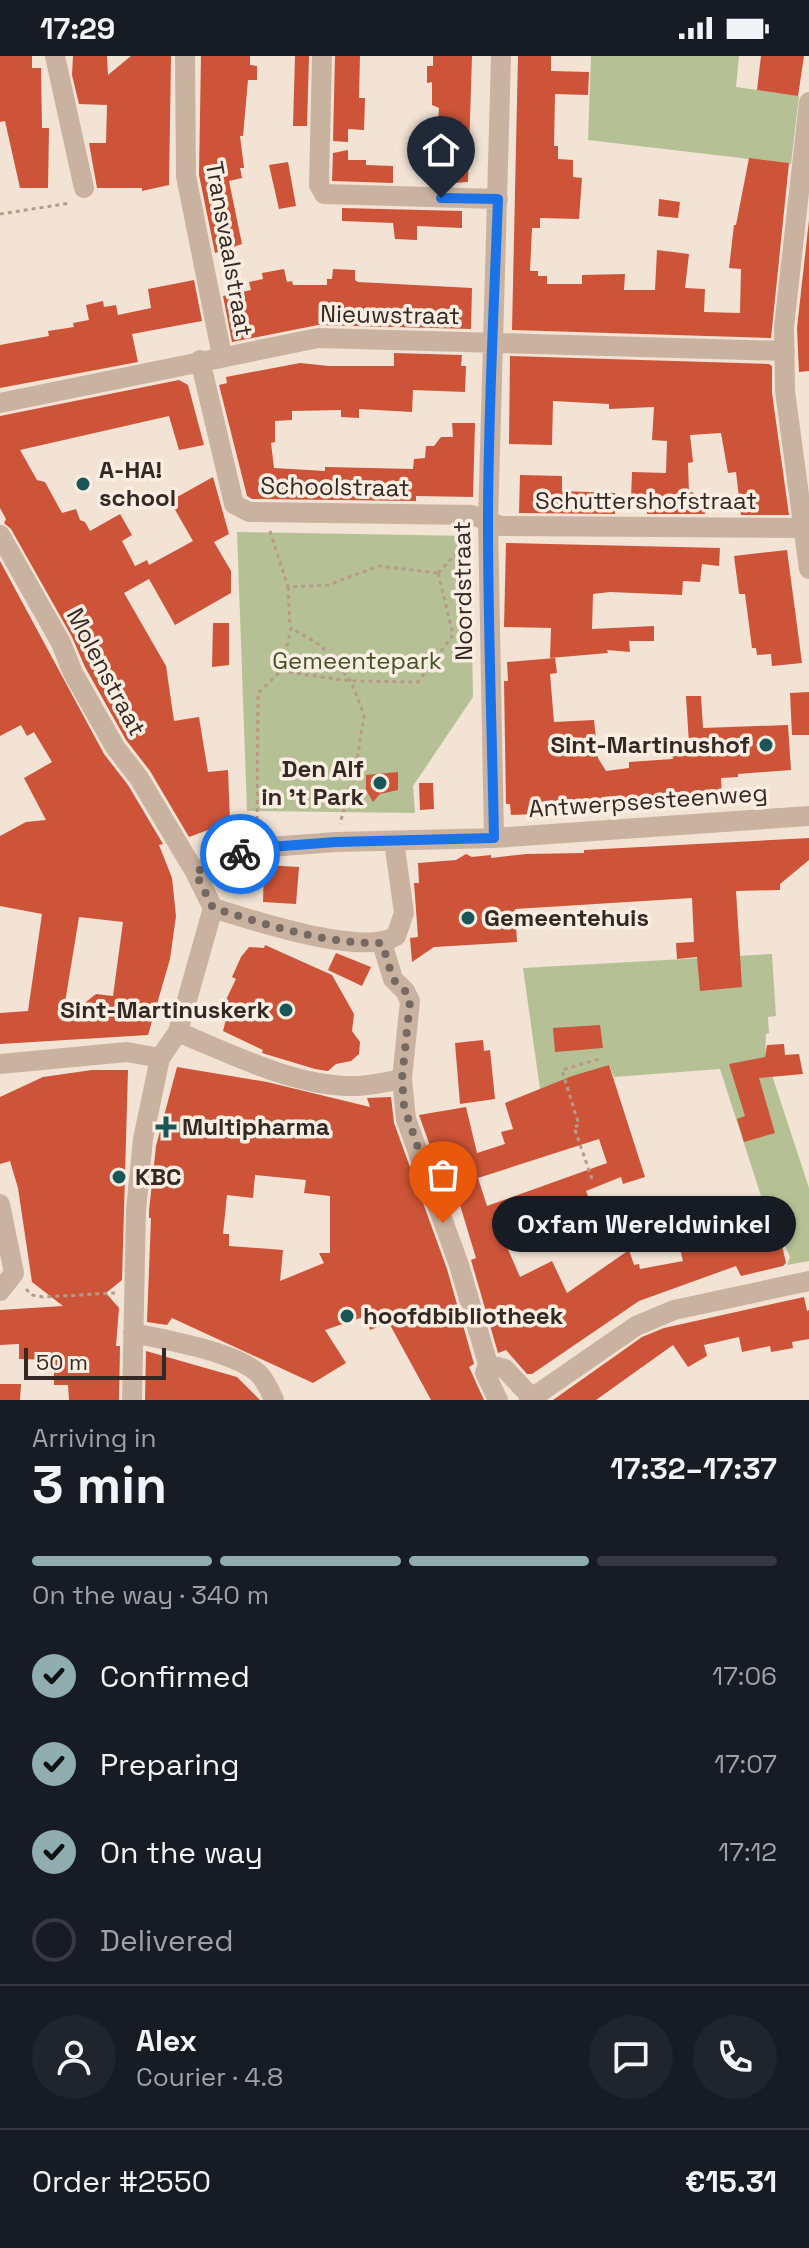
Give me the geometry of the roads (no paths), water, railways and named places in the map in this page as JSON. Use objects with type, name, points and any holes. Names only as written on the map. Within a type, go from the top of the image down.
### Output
[{"type":"street","points":[[55,56],[84,188]]},
{"type":"street","name":"Transvaalstraat","points":[[185,56],[186,176],[222,356]]},
{"type":"street","points":[[322,56],[319,185],[324,194],[498,199]]},
{"type":"street","name":"Noordstraat","points":[[494,838],[488,522],[501,56]]},
{"type":"street","points":[[809,102],[784,315],[785,391],[809,569]]},
{"type":"street","name":"Nieuwstraat","points":[[0,403],[318,338],[785,351]]},
{"type":"street","name":"Schoolstraat","points":[[200,360],[234,504],[249,512],[472,515],[488,522]]},
{"type":"street","name":"Schuttershofstraat","points":[[488,522],[501,526],[803,528]]},
{"type":"street","name":"Molenstraat","points":[[0,535],[115,747],[139,778],[213,908]]},
{"type":"street","name":"Antwerpsesteenweg","points":[[195,872],[256,848],[336,842],[494,838],[809,816]]},
{"type":"street","points":[[132,1400],[136,1210],[143,1139],[160,1058],[178,1032],[213,908],[282,929],[360,943],[382,943],[396,936],[404,913],[394,841]]},
{"type":"street","points":[[382,943],[393,979],[410,1001],[402,1079],[404,1106],[459,1265],[488,1364],[485,1373],[498,1400]]},
{"type":"street","points":[[178,1032],[278,1072],[335,1085],[376,1084],[402,1079]]},
{"type":"street","points":[[0,1064],[127,1052],[160,1058]]},
{"type":"street","points":[[0,1204],[14,1273],[0,1291]]},
{"type":"street","points":[[488,1364],[505,1369],[532,1399],[636,1326],[674,1310],[809,1281]]},
{"type":"street","points":[[133,1333],[195,1346],[243,1365],[259,1373],[274,1400]]},
{"type":"place","name":"A-HA! school","points":[[83,484]]},
{"type":"place","name":"Sint-Martinushof","points":[[766,745]]},
{"type":"place","name":"Den Alf in 't Park","points":[[380,783]]},
{"type":"place","name":"Gemeentehuis","points":[[468,918]]},
{"type":"place","name":"Sint-Martinuskerk","points":[[286,1010]]},
{"type":"place","name":"Multipharma","points":[[166,1127]]},
{"type":"place","name":"KBC","points":[[119,1177]]},
{"type":"place","name":"Oxfam Wereldwinkel","points":[[443,1223]]},
{"type":"place","name":"hoofdbibliotheek","points":[[347,1316]]},
{"type":"park label","name":"Gemeentepark","points":[[357,661]]}]
